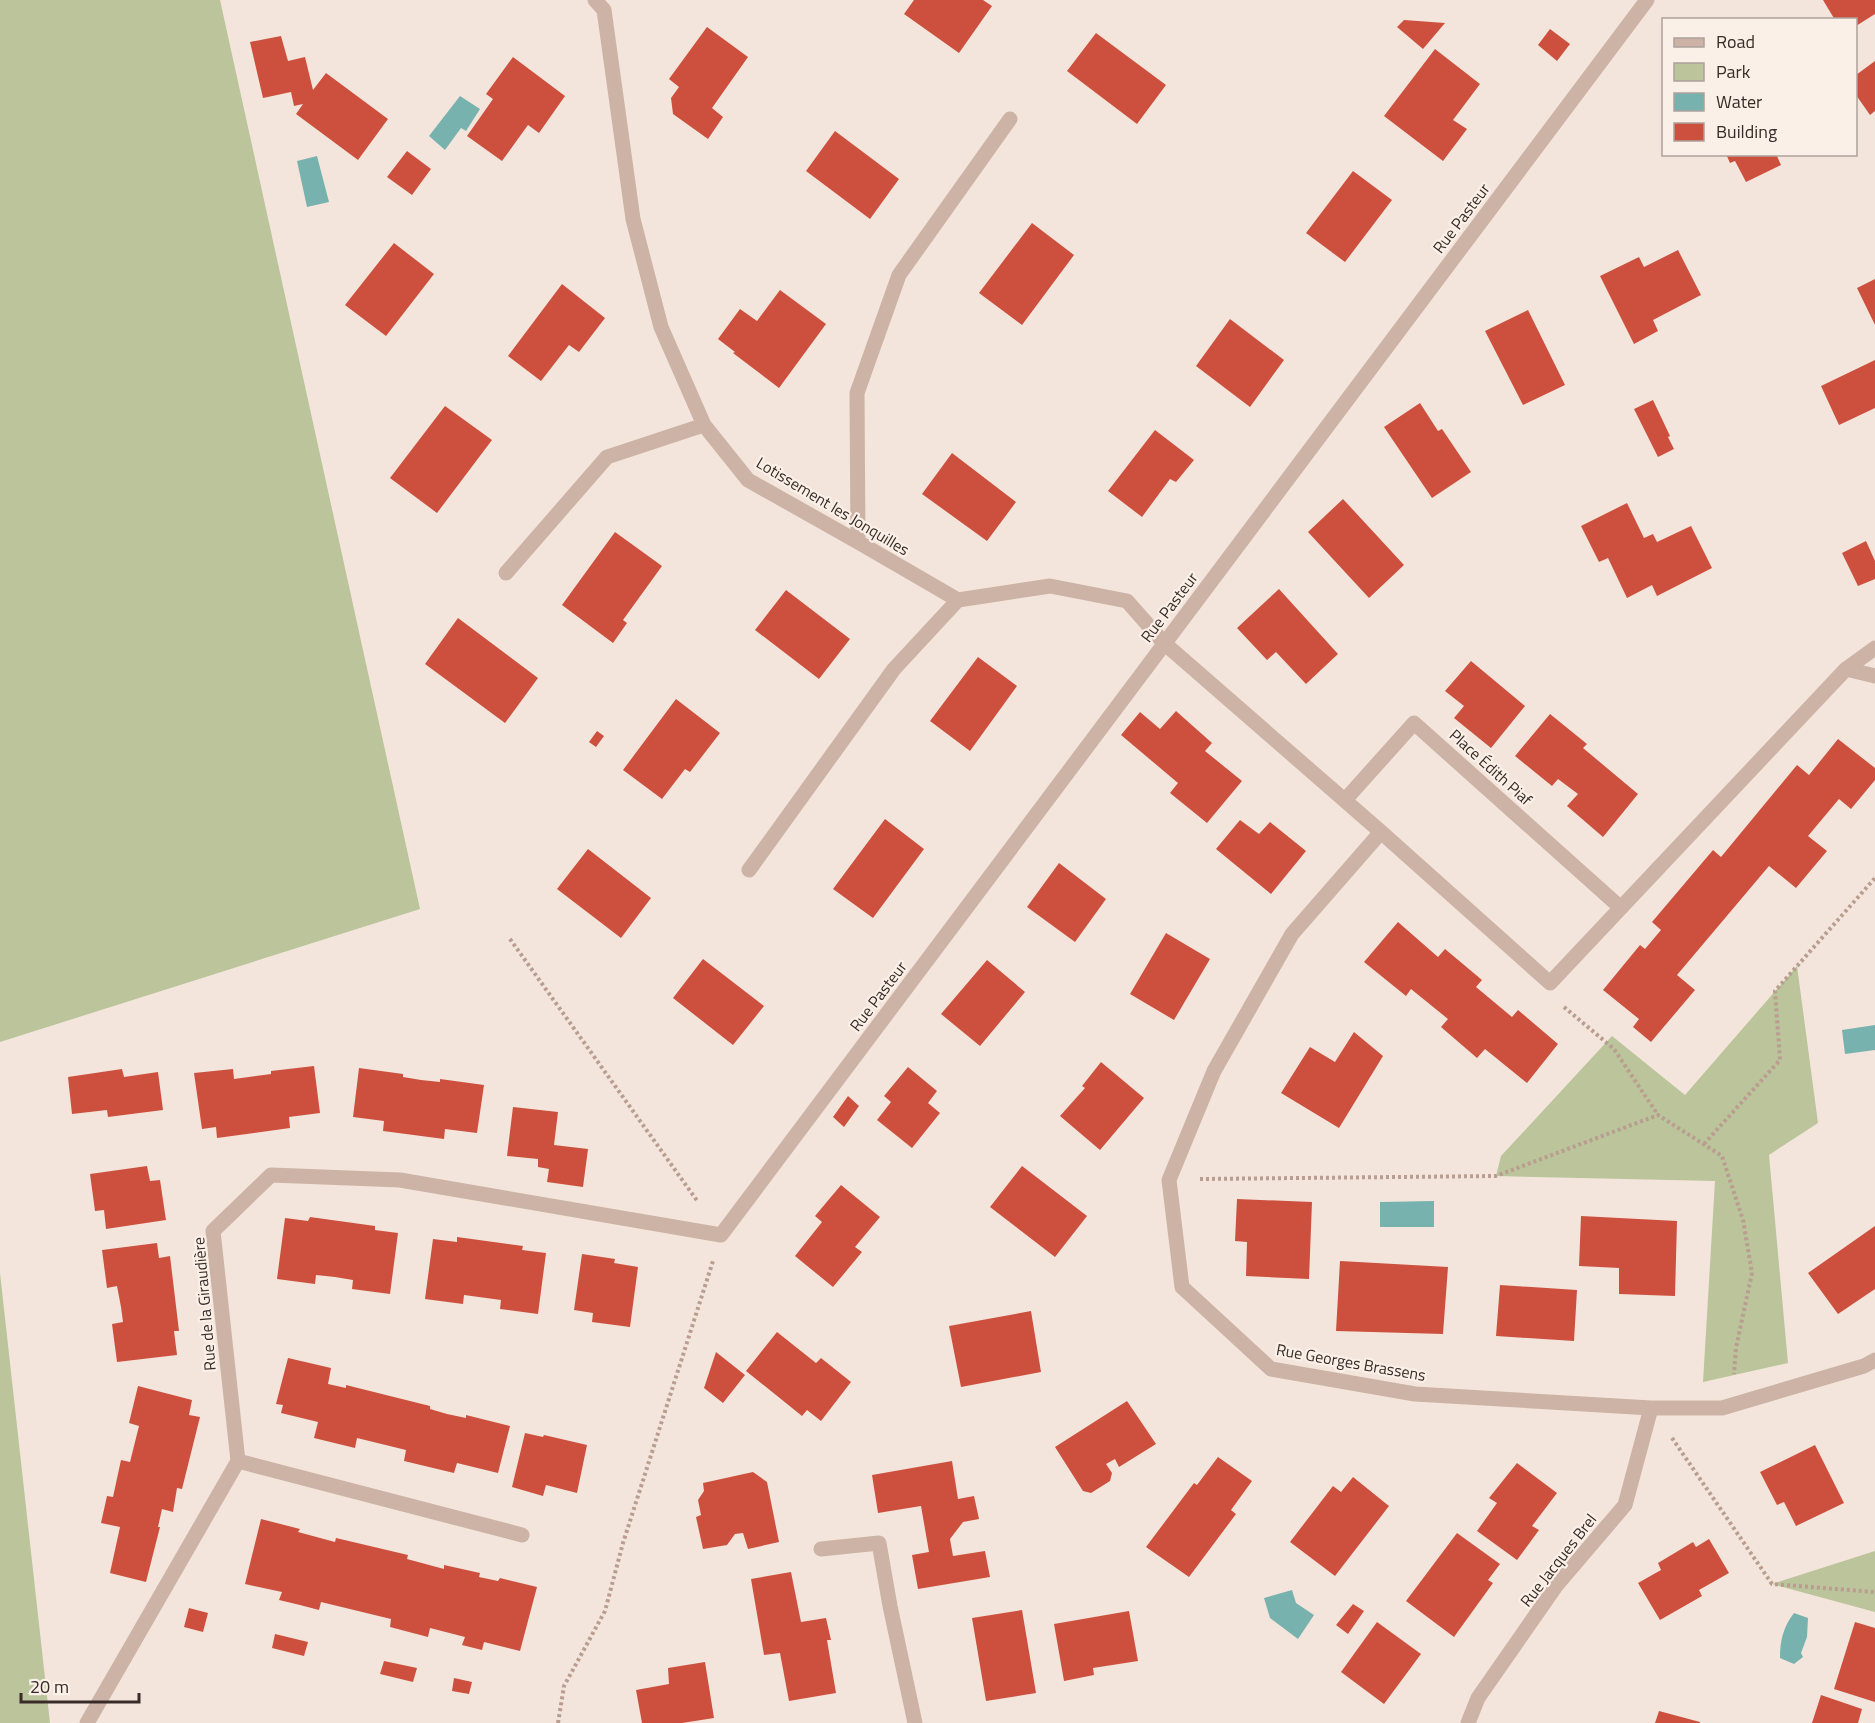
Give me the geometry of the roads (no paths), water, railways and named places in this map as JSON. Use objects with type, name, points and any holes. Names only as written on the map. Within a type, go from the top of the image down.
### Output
[{"type":"street","name":"Lotissement les Jonquilles","points":[[595,0],[604,10],[633,219],[661,327],[704,425],[748,480],[958,600]]},
{"type":"street","name":"Rue Pasteur","points":[[721,1235],[1647,0]]},
{"type":"street","points":[[858,542],[857,393],[899,275],[1010,118]]},
{"type":"street","points":[[506,573],[607,457],[704,425]]},
{"type":"street","points":[[749,870],[894,669],[958,600],[1050,586],[1127,601],[1164,643],[1345,800],[1550,983],[1846,669],[1875,648]]},
{"type":"street","points":[[1846,669],[1875,676]]},
{"type":"street","name":"Place Édith Piaf","points":[[1345,800],[1414,723],[1621,908]]},
{"type":"street","name":"Rue Georges Brassens","points":[[1381,832],[1292,934],[1214,1071],[1169,1180],[1182,1287],[1271,1369],[1415,1394],[1651,1407],[1722,1408],[1864,1366],[1875,1360]]},
{"type":"street","name":"Rue de la Giraudière","points":[[238,1461],[213,1231],[271,1175],[400,1180],[721,1235]]},
{"type":"street","name":"Rue Jacques Brel","points":[[1468,1723],[1478,1698],[1557,1586],[1625,1505],[1651,1407]]},
{"type":"street","points":[[87,1723],[238,1461],[522,1535]]},
{"type":"street","points":[[821,1549],[879,1543],[915,1723]]},
{"type":"water","points":[[460,96],[480,109],[466,131],[461,128],[445,150],[429,136]]},
{"type":"water","points":[[317,156],[329,202],[307,207],[297,161]]},
{"type":"water","points":[[1875,1025],[1875,1050],[1845,1054],[1842,1030]]},
{"type":"water","points":[[1434,1201],[1434,1227],[1380,1227],[1380,1202]]},
{"type":"water","points":[[1292,1590],[1296,1603],[1314,1615],[1298,1639],[1270,1618],[1264,1598]]},
{"type":"water","points":[[1794,1613],[1808,1618],[1807,1637],[1801,1653],[1803,1657],[1794,1664],[1780,1658],[1783,1634]]}]
